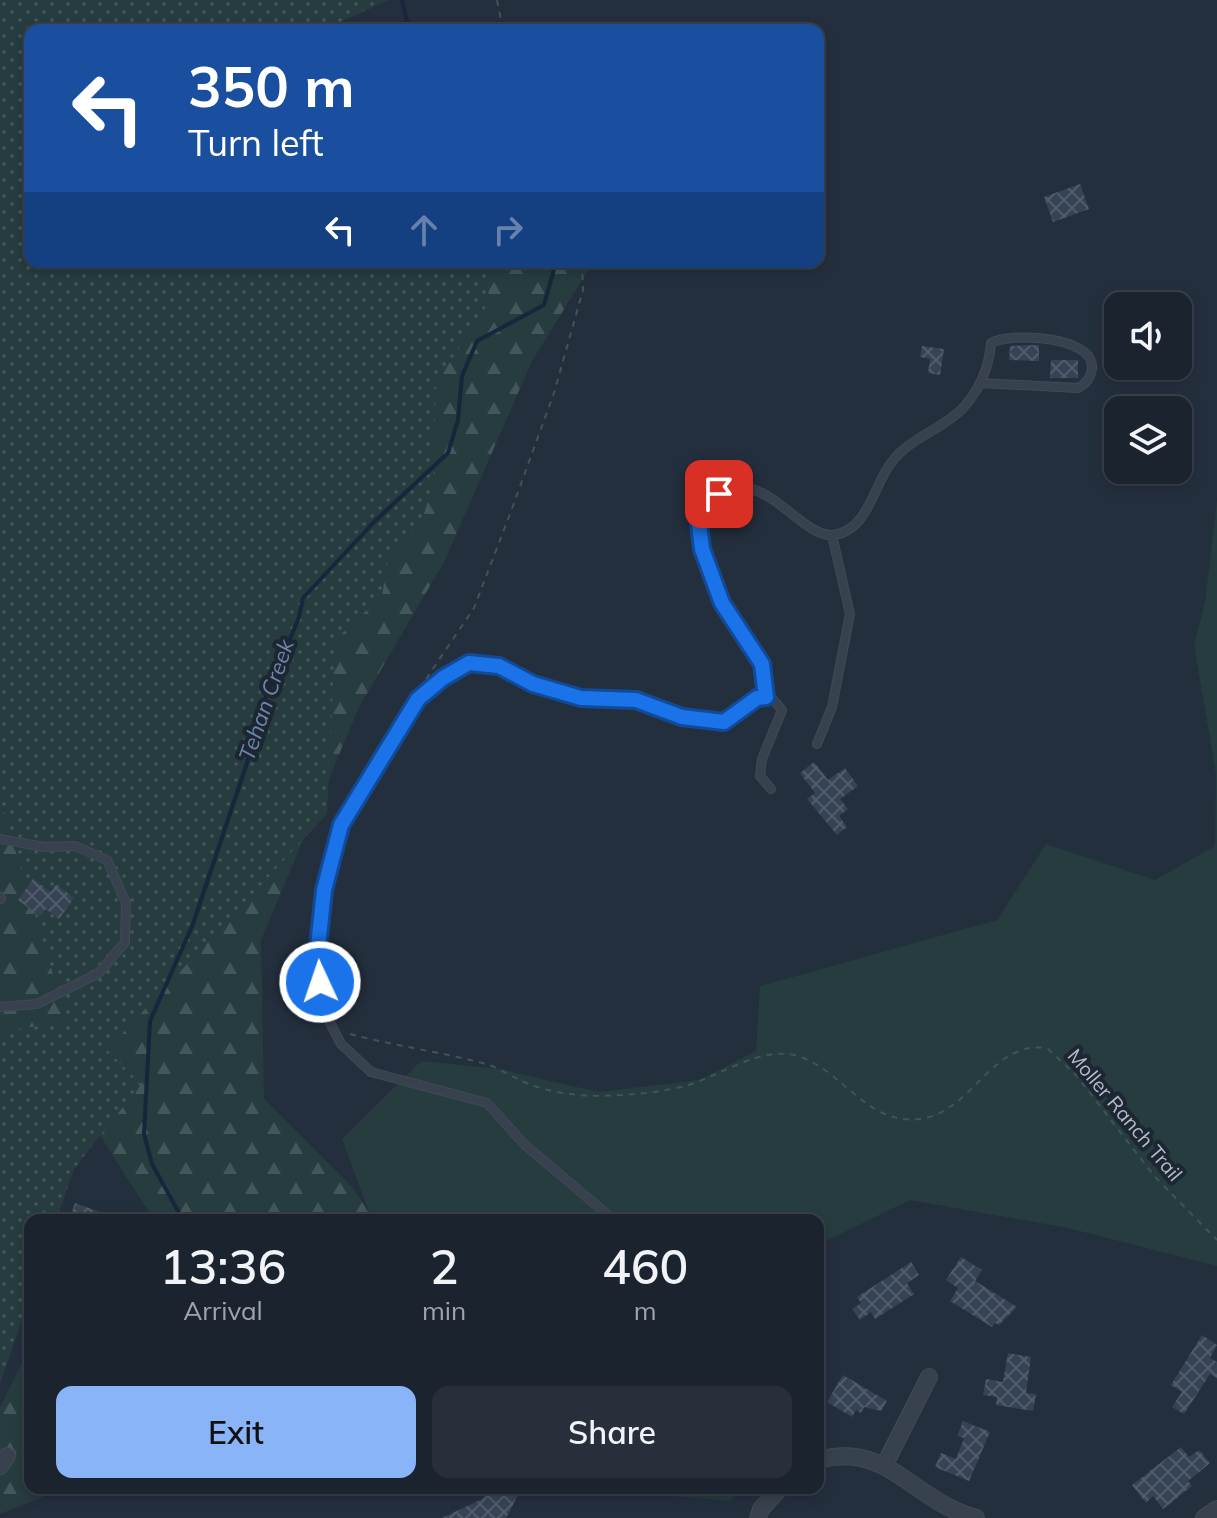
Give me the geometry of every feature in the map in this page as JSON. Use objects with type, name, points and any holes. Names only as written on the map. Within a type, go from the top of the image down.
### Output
[{"type":"street","points":[[885,1464],[929,1377]]},
{"type":"street","points":[[824,1458],[865,1456],[885,1464],[919,1492],[976,1518]]},
{"type":"street","points":[[758,1518],[761,1509],[775,1494]]},
{"type":"street","points":[[1204,1518],[1217,1509]]},
{"type":"lane","points":[[766,697],[762,664],[722,603],[711,578],[699,535],[702,514],[719,494],[730,490],[753,490],[777,502],[824,534],[832,535],[850,529],[866,512],[893,460],[919,436],[962,409],[989,367],[991,343],[1002,338],[1049,340],[1077,346],[1087,353],[1091,361],[1089,379],[1078,388],[980,383]]},
{"type":"lane","points":[[817,744],[832,707],[850,614],[832,535]]},
{"type":"lane","points":[[607,1214],[525,1145],[487,1103],[371,1072],[341,1044],[323,1009],[317,956],[324,890],[341,825],[418,699],[469,663],[499,666],[533,684],[581,698],[636,700],[682,717],[724,722],[757,698],[771,697],[782,710],[762,759],[760,776],[771,789]]},
{"type":"lane","points":[[0,839],[44,847],[75,846],[107,860],[126,903],[125,942],[99,973],[37,1004],[0,1007]]},
{"type":"path","points":[[497,0],[502,24]]},
{"type":"path","points":[[418,699],[429,670],[474,608],[554,393],[583,290],[582,268]]},
{"type":"path","name":"Moller Ranch Trail","points":[[334,1030],[411,1051],[488,1064],[544,1090],[598,1096],[684,1086],[766,1056],[793,1055],[825,1071],[874,1110],[907,1119],[922,1119],[952,1105],[1016,1050],[1047,1048],[1076,1075],[1155,1177],[1217,1240]]},
{"type":"green space","points":[[0,0],[389,0],[335,24],[24,24],[24,268],[491,268],[487,305],[436,383],[433,484],[421,524],[388,559],[382,596],[335,640],[327,814],[107,1050],[141,1084],[74,1169],[58,1214],[24,1214],[24,1315],[0,1383],[0,1032],[67,1021],[0,798]]},
{"type":"green space","points":[[360,268],[589,268],[532,361],[444,562],[359,707],[261,940],[264,1099],[352,1187],[371,1214],[150,1214],[96,1129],[0,1049],[0,558]]},
{"type":"green space","points":[[1217,501],[1217,1266],[1068,1228],[910,1200],[824,1242],[824,1214],[370,1214],[342,1139],[421,1061],[500,1069],[598,1092],[699,1080],[756,1051],[760,986],[997,920],[1046,844],[1155,880],[1215,846],[1216,774],[1194,645],[1205,602]]},
{"type":"green space","points":[[24,1359],[24,1494],[45,1494],[0,1514],[0,1407]]},
{"type":"green space","points":[[649,1494],[735,1494],[731,1501]]},
{"type":"building","points":[[1080,184],[1089,209],[1053,222],[1044,197]]},
{"type":"building","points":[[1039,345],[1039,361],[1009,360],[1010,346]]},
{"type":"building","points":[[922,346],[944,349],[940,375],[928,373],[930,359],[920,357]]},
{"type":"building","points":[[1051,360],[1078,360],[1078,378],[1050,378]]},
{"type":"building","points":[[814,762],[828,780],[845,768],[858,786],[840,799],[848,809],[839,816],[847,827],[837,835],[807,799],[815,793],[800,773]]},
{"type":"building","points":[[33,879],[51,892],[56,884],[74,898],[59,919],[46,909],[40,916],[18,900]]},
{"type":"building","points":[[75,1203],[105,1214],[71,1214]]},
{"type":"building","points":[[961,1257],[982,1270],[975,1281],[1017,1307],[999,1325],[995,1323],[992,1327],[950,1301],[958,1288],[946,1280]]},
{"type":"building","points":[[911,1262],[919,1275],[907,1283],[914,1294],[875,1319],[871,1312],[860,1320],[852,1309],[861,1303],[857,1297]]},
{"type":"building","points":[[1202,1335],[1217,1345],[1210,1358],[1217,1362],[1217,1378],[1210,1374],[1184,1414],[1172,1407],[1182,1392],[1171,1385]]},
{"type":"building","points":[[1008,1353],[1031,1357],[1026,1393],[1036,1394],[1033,1411],[996,1405],[997,1397],[983,1395],[986,1379],[1003,1382]]},
{"type":"building","points":[[843,1375],[887,1401],[881,1411],[864,1407],[861,1413],[856,1410],[852,1417],[827,1402]]},
{"type":"building","points":[[963,1421],[990,1432],[969,1481],[935,1467],[941,1453],[956,1459],[964,1438],[957,1436]]},
{"type":"building","points":[[1181,1447],[1189,1457],[1199,1450],[1210,1463],[1188,1481],[1192,1486],[1163,1509],[1153,1496],[1146,1503],[1132,1485]]},
{"type":"building","points":[[486,1494],[518,1494],[506,1518],[442,1518],[482,1499]]},
{"type":"waterway","name":"Tehan Creek","points":[[402,0],[408,24]]},
{"type":"waterway","name":"Tehan Creek","points":[[180,1214],[152,1164],[144,1134],[150,1021],[193,924],[246,766],[262,707],[299,617],[303,598],[375,521],[448,453],[458,420],[462,376],[477,341],[544,305],[554,268]]},
{"type":"route","points":[[320,982],[317,956],[324,890],[341,825],[371,771],[418,699],[443,678],[469,663],[499,666],[533,684],[581,698],[636,700],[682,717],[724,722],[757,698],[766,697],[762,664],[722,603],[702,549],[699,535],[702,514],[719,494]]}]
